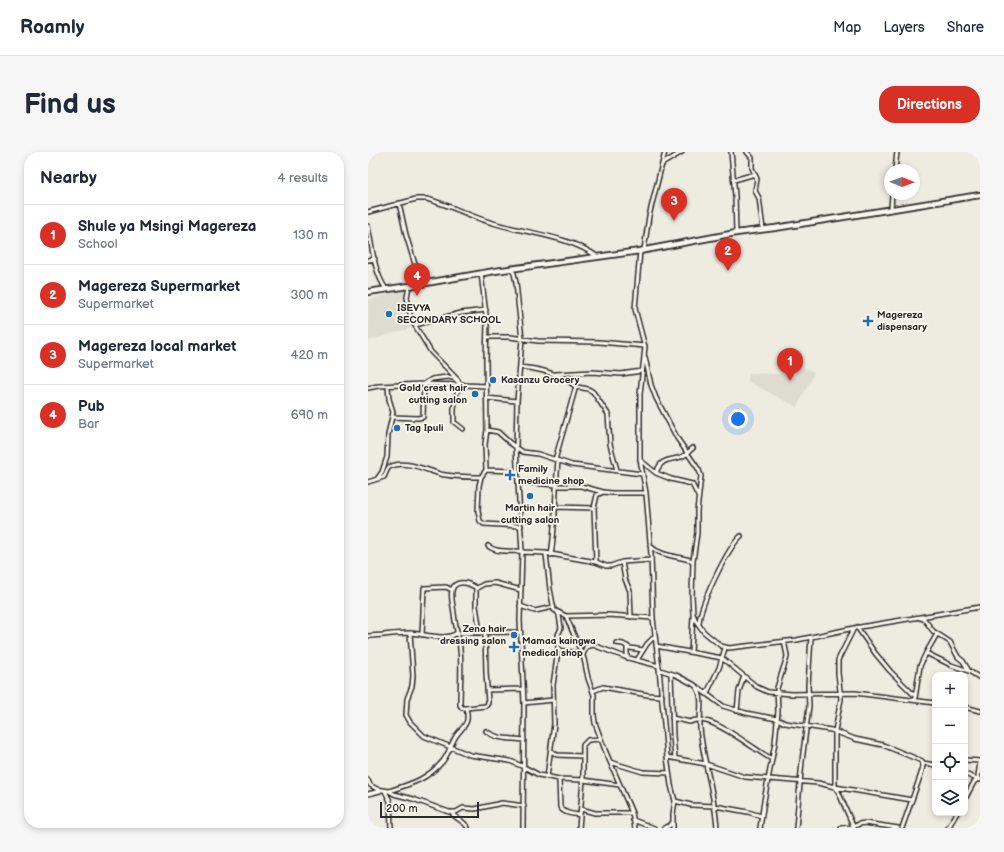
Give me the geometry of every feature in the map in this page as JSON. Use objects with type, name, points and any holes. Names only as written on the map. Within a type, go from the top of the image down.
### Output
[{"type":"street","points":[[665,152],[642,251],[635,309],[645,346],[639,418],[640,459],[646,493],[655,636],[667,756],[675,802],[673,828]]},
{"type":"street","points":[[662,164],[682,152]]},
{"type":"street","points":[[731,152],[735,196],[736,233]]},
{"type":"street","points":[[747,152],[752,158],[752,168],[757,179],[755,191],[759,198],[763,229]]},
{"type":"street","points":[[895,164],[897,152]]},
{"type":"street","points":[[734,180],[755,174]]},
{"type":"street","points":[[368,292],[481,273],[642,251],[736,233],[980,195]]},
{"type":"street","points":[[368,212],[419,198],[427,198],[486,221],[572,243],[598,257]]},
{"type":"street","points":[[891,209],[892,200]]},
{"type":"street","points":[[399,203],[406,235],[421,284]]},
{"type":"street","points":[[368,226],[379,278],[386,289]]},
{"type":"street","points":[[368,260],[375,259]]},
{"type":"street","points":[[510,269],[514,274],[516,283],[522,339],[517,401],[516,448],[522,552],[520,632],[524,703],[524,828]]},
{"type":"street","points":[[481,273],[488,337],[486,360],[487,430],[485,444],[486,470],[481,478],[478,515],[481,523],[486,525],[521,526]]},
{"type":"street","points":[[409,286],[407,297],[409,313],[415,325],[431,352],[454,375],[459,384],[454,408],[454,422],[463,429]]},
{"type":"street","points":[[415,325],[461,313],[486,310]]},
{"type":"street","points":[[488,337],[510,337],[538,341],[599,342],[645,346]]},
{"type":"street","points":[[645,355],[651,385],[656,398],[677,438],[702,476],[693,560],[692,596],[694,614],[691,652]]},
{"type":"street","points":[[520,367],[540,368],[555,374],[576,386],[590,389],[597,396],[607,410],[610,444],[617,470]]},
{"type":"street","points":[[555,374],[597,372],[617,374],[642,370]]},
{"type":"street","points":[[424,384],[432,379],[454,378],[459,384]]},
{"type":"street","points":[[368,388],[378,386],[424,384],[486,386]]},
{"type":"street","points":[[392,417],[423,417],[424,384]]},
{"type":"street","points":[[377,478],[382,472],[387,457],[388,435],[392,417],[388,386]]},
{"type":"street","points":[[551,555],[555,492],[557,486],[556,460],[576,386]]},
{"type":"street","points":[[486,398],[517,401]]},
{"type":"street","points":[[487,430],[498,432],[516,448],[523,452],[538,454],[572,465],[642,474]]},
{"type":"street","points":[[656,473],[657,469],[664,462],[687,454],[693,448]]},
{"type":"street","points":[[640,459],[656,473],[671,479],[690,483],[694,487],[699,497]]},
{"type":"street","points":[[368,482],[384,477],[388,468],[397,464],[416,466],[440,474],[481,478]]},
{"type":"street","points":[[486,470],[517,471]]},
{"type":"street","points":[[518,482],[557,486],[581,486],[612,493],[646,493]]},
{"type":"street","points":[[596,562],[594,508],[597,495],[603,492]]},
{"type":"street","points":[[555,507],[594,508]]},
{"type":"street","points":[[699,625],[699,619],[708,592],[728,554],[741,536]]},
{"type":"street","points":[[488,546],[492,549],[501,551],[546,554],[596,562],[606,566],[611,566],[622,562],[651,560]]},
{"type":"street","points":[[650,546],[663,554],[693,560]]},
{"type":"street","points":[[546,554],[553,607],[559,615],[561,626],[558,637],[558,650],[553,685],[554,719],[551,751],[548,763],[548,777]]},
{"type":"street","points":[[622,562],[625,579],[630,591],[631,617]]},
{"type":"street","points":[[476,588],[468,584],[460,583],[455,585],[452,590],[461,660],[461,707],[466,708],[486,705],[488,703],[486,632]]},
{"type":"street","points":[[476,588],[484,584],[492,583],[521,590]]},
{"type":"street","points":[[422,635],[424,587],[446,587],[452,590]]},
{"type":"street","points":[[476,588],[476,606],[480,632]]},
{"type":"street","points":[[520,606],[538,611],[553,607]]},
{"type":"street","points":[[694,614],[704,632],[712,640],[725,648],[797,640],[855,628],[980,607]]},
{"type":"street","points":[[556,611],[566,616],[654,618]]},
{"type":"street","points":[[566,616],[582,654],[593,691],[595,723],[632,813],[635,828]]},
{"type":"street","points":[[918,617],[924,619],[930,629],[950,642],[958,657],[963,661],[969,671]]},
{"type":"street","points":[[853,828],[841,796],[835,787],[835,731],[841,704],[838,660],[855,628]]},
{"type":"street","points":[[855,628],[914,698]]},
{"type":"street","points":[[368,636],[410,633],[450,636],[457,633],[520,632]]},
{"type":"street","points":[[410,633],[413,676],[412,686],[407,699],[406,715],[410,722],[424,736],[470,755],[509,760],[533,773],[560,780],[583,780],[620,784]]},
{"type":"street","points":[[914,698],[919,671],[926,653],[937,634]]},
{"type":"street","points":[[637,660],[655,636]]},
{"type":"street","points":[[796,828],[809,706],[808,686],[811,637]]},
{"type":"street","points":[[760,828],[772,759],[777,719],[777,684],[787,657],[787,652],[784,645],[785,641]]},
{"type":"street","points":[[616,643],[623,644],[630,648],[643,650]]},
{"type":"street","points":[[582,654],[586,647],[593,645],[626,658],[637,660],[659,668],[693,684],[720,705],[737,711],[835,731],[855,740],[883,745],[918,758],[923,763],[932,764]]},
{"type":"street","points":[[626,658],[627,646]]},
{"type":"street","points":[[656,646],[722,658],[760,689],[776,693],[809,694],[840,692],[914,698],[932,702]]},
{"type":"street","points":[[706,693],[725,648]]},
{"type":"street","points":[[558,650],[582,654]]},
{"type":"street","points":[[926,653],[952,666],[969,671],[980,678]]},
{"type":"street","points":[[671,674],[672,718],[676,758]]},
{"type":"street","points":[[737,711],[739,691],[744,676]]},
{"type":"street","points":[[693,684],[700,693],[700,719],[703,752],[715,806],[717,828]]},
{"type":"street","points":[[593,691],[603,687],[648,696],[662,696]]},
{"type":"street","points":[[487,690],[523,689]]},
{"type":"street","points":[[524,703],[553,700]]},
{"type":"street","points":[[368,780],[370,785],[380,790],[389,791],[425,778],[443,761],[456,736],[466,723],[466,708]]},
{"type":"street","points":[[968,708],[980,712]]},
{"type":"street","points":[[672,718],[690,722],[700,719],[726,730],[772,759]]},
{"type":"street","points":[[486,731],[499,737],[524,740]]},
{"type":"street","points":[[579,828],[583,780],[582,756],[584,743],[588,740],[601,739]]},
{"type":"street","points":[[551,751],[557,755],[582,756]]},
{"type":"street","points":[[667,756],[706,764],[738,775],[800,781],[912,800]]},
{"type":"street","points":[[968,760],[980,762],[979,779]]},
{"type":"street","points":[[610,762],[643,772],[669,773]]},
{"type":"street","points":[[902,828],[921,774],[923,763]]},
{"type":"street","points":[[968,775],[979,779]]},
{"type":"street","points":[[968,793],[974,782],[979,779]]},
{"type":"street","points":[[560,780],[561,810],[580,815]]},
{"type":"street","points":[[368,794],[380,790]]},
{"type":"street","points":[[385,791],[390,801],[390,828]]},
{"type":"street","points":[[389,791],[394,794],[413,798],[451,812],[455,818],[466,824],[468,828]]},
{"type":"street","points":[[675,802],[690,805],[715,806],[761,816]]},
{"type":"street","points":[[451,812],[461,809],[475,809],[499,803],[524,806]]},
{"type":"street","points":[[581,809],[595,813],[632,813]]},
{"type":"street","points":[[948,828],[955,816]]},
{"type":"street","points":[[633,820],[654,828]]},
{"type":"street","points":[[664,828],[673,822]]},
{"type":"street","points":[[841,828],[853,828],[859,824],[865,823],[898,828]]},
{"type":"shaded area","name":"ISEVYA SECONDARY SCHOOL","points":[[403,290],[414,327],[368,341],[368,300]]},
{"type":"shaded area","points":[[800,365],[814,373],[797,407],[747,381],[750,373],[795,375]]},
{"type":"place","name":"Magereza local market","points":[[674,221]]},
{"type":"place","name":"Magereza Supermarket","points":[[728,271]]},
{"type":"place","name":"Pub","points":[[417,296]]},
{"type":"place","name":"ISEVYA SECONDARY SCHOOL","points":[[389,314]]},
{"type":"place","name":"Magereza dispensary","points":[[868,321]]},
{"type":"place","name":"Kasanzu Grocery","points":[[493,380]]},
{"type":"place","name":"Shule ya Msingi Magereza","points":[[790,381]]},
{"type":"place","name":"Gold crest hair cutting salon","points":[[475,394]]},
{"type":"place","name":"Tag Ipuli","points":[[397,428]]},
{"type":"place","name":"Family medicine shop","points":[[510,475]]},
{"type":"place","name":"Martin hair cutting salon","points":[[530,496]]},
{"type":"place","name":"Zena hair dressing salon","points":[[514,635]]},
{"type":"place","name":"Mamaa kaingwa medical shop","points":[[514,647]]}]
